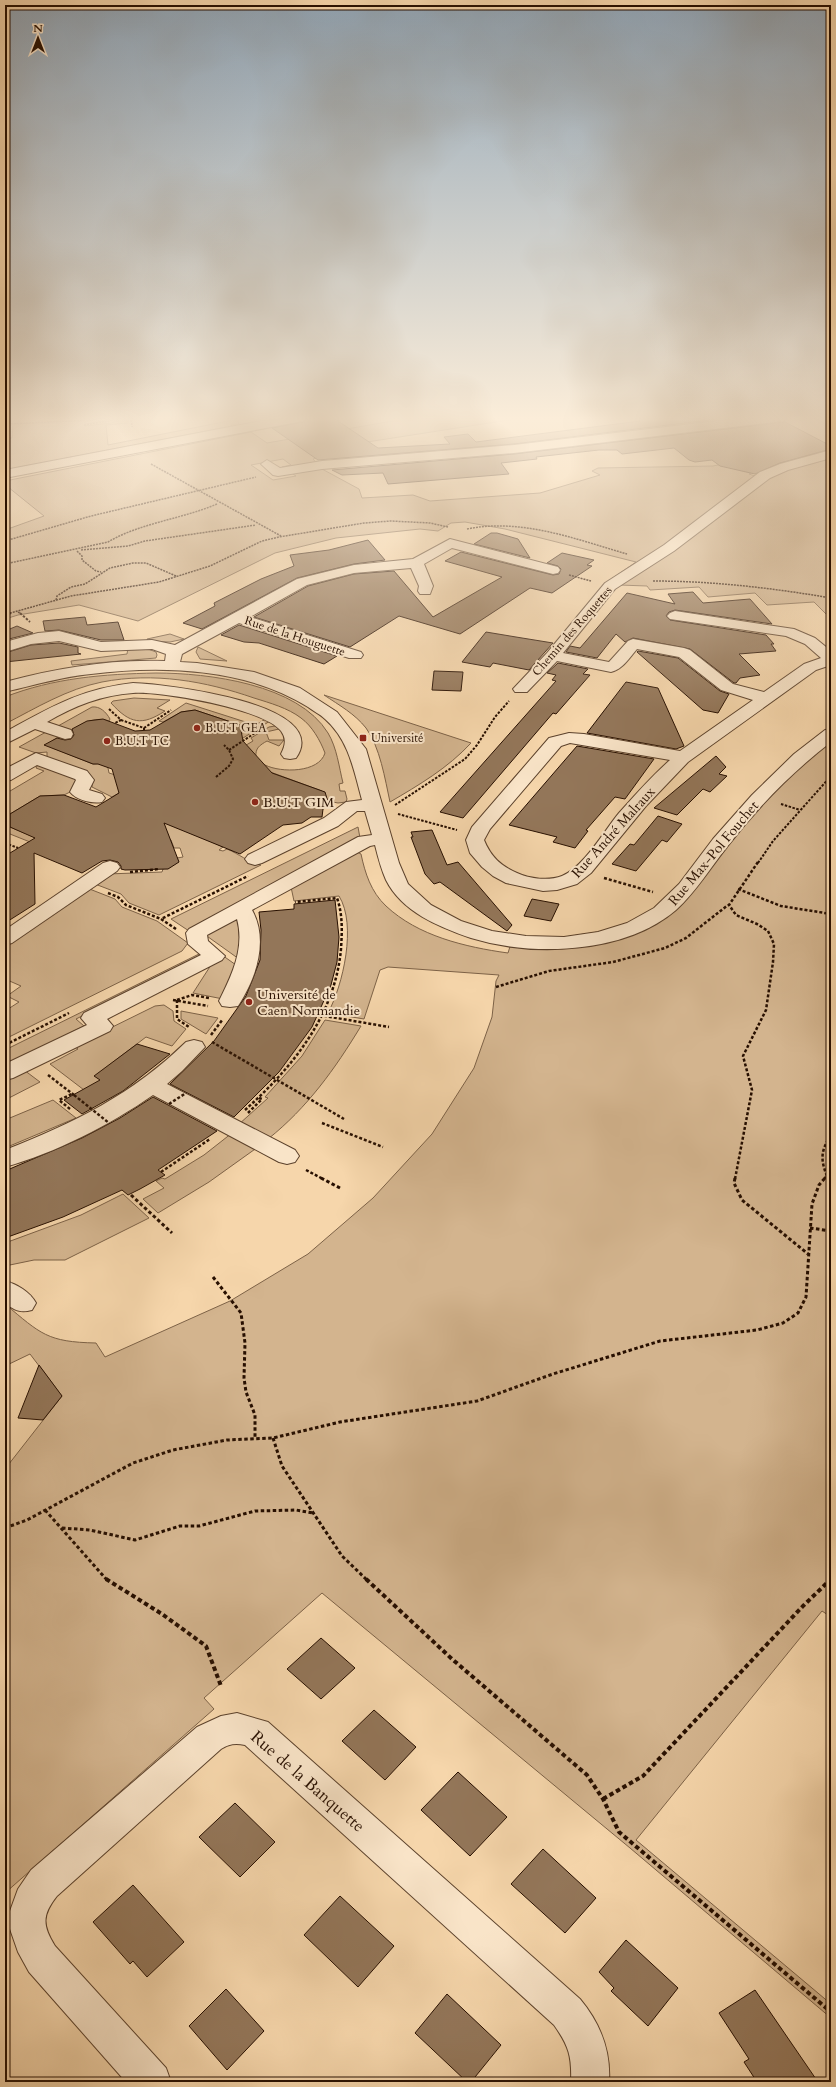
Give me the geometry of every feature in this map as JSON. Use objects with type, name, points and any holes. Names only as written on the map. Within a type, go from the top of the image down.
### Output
[{"type":"street","name":"Chemin des Roquettes","points":[[520,689],[553,656],[610,586],[626,574],[669,548],[713,514]]},
{"type":"street","name":"Rue de la Houguette","points":[[173,659],[236,617],[293,586],[311,579],[354,569],[416,563],[454,538]]},
{"type":"street","points":[[454,538],[553,570]]},
{"type":"street","points":[[416,563],[426,586],[425,591]]},
{"type":"street","name":"Rue André Malraux","points":[[675,616],[788,632],[810,641],[831,659],[810,667],[683,757],[626,817],[580,872],[569,880],[555,884],[530,883],[510,878],[496,870],[482,856],[476,844],[476,835],[551,744],[559,740],[584,739],[683,757]]},
{"type":"street","name":"Rue de la Houguette","points":[[236,617],[355,655]]},
{"type":"street","name":"Rue Max-Pol Fouchet","points":[[5,647],[33,638],[71,636],[100,647],[147,645],[166,647],[173,659]]},
{"type":"street","points":[[553,656],[613,666],[633,644],[682,652],[727,687],[766,698]]},
{"type":"street","name":"Rue Max-Pol Fouchet","points":[[5,687],[30,679],[83,670],[128,666],[173,659],[255,678],[289,689],[324,708],[343,725],[353,739],[382,839],[393,873],[401,888],[425,910],[449,923],[480,933],[519,941],[549,943],[608,937],[638,926],[662,912],[681,893],[740,819],[778,778],[831,734]]},
{"type":"street","points":[[5,739],[73,702],[102,692],[146,688],[194,692],[277,719],[288,727],[293,738],[294,746],[290,754]]},
{"type":"street","points":[[34,723],[65,734]]},
{"type":"street","points":[[5,776],[36,758],[81,775],[85,780],[79,792],[96,798]]},
{"type":"street","points":[[255,859],[331,822],[352,806],[373,804]]},
{"type":"street","points":[[5,1073],[102,1026],[92,1018],[215,956],[198,944],[196,933],[366,841],[382,839]]},
{"type":"street","points":[[5,939],[110,867]]},
{"type":"street","points":[[228,1008],[240,981],[251,943],[250,924],[247,915],[241,908]]},
{"type":"street","points":[[5,1159],[40,1145],[94,1120],[152,1085],[205,1043]]},
{"type":"street","points":[[152,1085],[235,1118],[288,1156]]},
{"type":"street","name":"Rue de la Banquette","points":[[152,2082],[42,1960],[34,1949],[26,1920],[28,1910],[32,1897],[44,1883],[209,1738],[219,1731],[244,1728],[256,1733],[567,2012],[576,2023],[588,2044],[591,2070],[590,2082]]},
{"type":"path","points":[[5,541],[98,514]]},
{"type":"path","points":[[76,551],[108,542],[120,535],[191,514]]},
{"type":"path","points":[[236,514],[280,537]]},
{"type":"path","points":[[238,514],[280,537]]},
{"type":"path","points":[[5,615],[56,600],[102,590],[144,585],[176,576],[210,566],[262,541],[364,523],[391,521],[446,525],[454,538],[478,526],[521,526],[649,560]]},
{"type":"path","points":[[5,564],[76,551],[120,547],[256,525]]},
{"type":"path","points":[[76,551],[82,556],[82,560],[96,571],[101,572]]},
{"type":"path","points":[[56,600],[56,596],[71,587],[85,584],[101,572],[122,565],[146,563],[176,576]]},
{"type":"path","points":[[553,570],[610,586]]},
{"type":"path","points":[[626,574],[648,581],[700,582],[764,587],[831,598]]},
{"type":"path","points":[[18,612],[35,626]]},
{"type":"path","points":[[121,720],[144,729],[181,704],[194,692]]},
{"type":"path","points":[[229,750],[277,719]]},
{"type":"path","points":[[216,777],[233,762],[232,754],[224,745]]},
{"type":"path","points":[[232,754],[238,753]]},
{"type":"path","points":[[808,1255],[761,1214],[742,1200],[734,1183],[752,1090],[742,1056],[766,1011],[774,960],[773,938],[768,931],[753,921],[738,918],[732,912],[729,905],[738,889],[773,841],[831,776]]},
{"type":"path","points":[[780,804],[800,810]]},
{"type":"path","points":[[397,813],[458,830]]},
{"type":"path","points":[[5,843],[18,848]]},
{"type":"path","points":[[145,871],[160,869]]},
{"type":"path","points":[[580,872],[658,893]]},
{"type":"path","points":[[84,884],[118,897],[126,905],[161,919]]},
{"type":"path","points":[[738,889],[781,906],[831,914]]},
{"type":"path","points":[[161,1172],[195,1150],[261,1096],[289,1066],[310,1036],[334,988],[341,958],[342,928],[337,898],[290,902],[263,896]]},
{"type":"path","points":[[177,1019],[177,1000],[192,995],[202,997]]},
{"type":"path","points":[[228,1008],[205,1043],[344,1119]]},
{"type":"path","points":[[320,1015],[389,1027]]},
{"type":"path","points":[[30,1061],[110,1123]]},
{"type":"path","points":[[169,1104],[186,1093]]},
{"type":"path","points":[[59,1100],[73,1094]]},
{"type":"path","points":[[322,1123],[383,1147]]},
{"type":"path","points":[[827,1176],[821,1165],[820,1155],[831,1135]]},
{"type":"path","points":[[5,1528],[45,1510],[98,1480],[133,1463],[153,1456],[201,1444],[256,1438],[273,1438],[340,1422],[478,1401],[553,1374],[660,1341],[742,1332],[771,1327],[792,1318],[803,1306],[808,1285],[808,1255],[812,1204],[819,1185],[831,1171]]},
{"type":"path","points":[[309,1172],[340,1188]]},
{"type":"path","points":[[131,1195],[172,1233]]},
{"type":"path","points":[[810,1228],[831,1231]]},
{"type":"path","points":[[213,1277],[235,1303],[241,1313],[245,1343],[244,1378],[246,1392],[255,1414],[256,1438]]},
{"type":"path","points":[[273,1438],[282,1466],[342,1556],[452,1659],[587,1775],[603,1799],[619,1832],[831,2012]]},
{"type":"path","points":[[45,1510],[108,1580],[162,1614],[206,1646],[221,1686]]},
{"type":"path","points":[[62,1528],[105,1532],[135,1540],[180,1526],[199,1526],[254,1511],[290,1510],[313,1513]]},
{"type":"path","points":[[603,1799],[643,1776],[803,1606],[831,1579]]},
{"type":"shaded area","points":[[42,514],[831,514],[831,619],[814,602],[767,605],[755,593],[708,597],[699,587],[650,590],[647,586],[619,585],[607,582],[636,562],[505,529],[465,522],[451,523],[438,531],[420,529],[336,538],[275,553],[138,621],[79,605],[18,615],[5,619],[5,530],[44,516]]},
{"type":"shaded area","points":[[170,634],[184,639],[170,642],[148,641],[147,639]]},
{"type":"shaded area","points":[[198,647],[227,661],[200,659],[196,652]]},
{"type":"shaded area","points":[[128,648],[148,649],[156,652],[157,655],[156,658],[72,665],[71,661],[127,654]]},
{"type":"shaded area","points":[[156,673],[201,675],[225,679],[274,692],[296,703],[314,716],[328,733],[336,751],[343,783],[339,784],[340,791],[345,791],[347,799],[346,802],[333,802],[329,805],[326,796],[319,793],[322,791],[265,770],[236,751],[253,741],[251,738],[269,727],[275,726],[279,729],[266,732],[269,740],[284,740],[279,746],[267,741],[258,747],[256,751],[256,757],[265,765],[272,768],[299,770],[308,768],[315,764],[321,760],[325,753],[312,729],[296,714],[272,704],[217,687],[160,678],[121,679],[102,682],[64,694],[5,724],[5,697],[60,681],[117,674]]},
{"type":"shaded area","points":[[324,695],[471,743],[443,768],[390,802],[381,764],[371,736],[357,718]]},
{"type":"shaded area","points":[[134,698],[170,700],[157,708],[165,711],[157,716],[143,721],[130,719],[111,703],[113,701]]},
{"type":"shaded area","points":[[186,703],[255,725],[266,719],[270,721],[232,745],[226,743],[242,734],[240,725],[195,710],[181,712],[163,722],[159,721]]},
{"type":"shaded area","points":[[92,707],[98,707],[107,714],[110,719],[109,721],[98,719],[93,720],[70,731],[58,726]]},
{"type":"shaded area","points":[[46,732],[60,736],[52,741],[53,748],[93,764],[107,763],[109,773],[138,782],[112,797],[92,787],[92,781],[47,757],[47,752],[36,753],[19,747]]},
{"type":"shaded area","points":[[831,734],[831,1617],[822,1611],[636,1840],[831,2004],[831,2018],[630,1848],[322,1593],[204,1698],[214,1709],[5,1893],[5,1469],[62,1396],[30,1354],[5,1366],[5,1304],[28,1323],[55,1338],[66,1341],[96,1343],[105,1357],[230,1301],[308,1254],[373,1198],[432,1134],[474,1068],[492,1017],[496,981],[499,975],[388,967],[380,970],[364,1019],[328,1013],[339,987],[346,955],[347,923],[344,908],[339,896],[294,901],[291,887],[357,852],[361,854],[364,868],[376,895],[386,906],[413,925],[427,932],[459,943],[508,953],[512,940],[532,942],[637,926],[708,859]]},
{"type":"shaded area","points":[[38,764],[77,778],[74,790],[64,795],[40,796],[10,814],[10,827],[41,840],[35,844],[5,832],[5,794],[44,771],[36,768]]},
{"type":"shaded area","points":[[165,820],[223,847],[219,850],[223,851],[227,849],[261,865],[159,915],[129,903],[121,894],[95,884],[107,874],[162,872],[163,869],[177,858],[183,857],[180,848],[174,848],[171,840],[163,837],[152,838]]},
{"type":"shaded area","points":[[358,827],[360,838],[189,931],[171,919]]},
{"type":"shaded area","points":[[87,888],[115,899],[122,907],[157,921],[188,943],[182,951],[5,1039],[5,1011],[19,1002],[7,996],[21,986],[5,979],[5,945],[68,903]]},
{"type":"shaded area","points":[[239,914],[241,924],[239,959],[204,934]]},
{"type":"shaded area","points":[[201,940],[236,965],[223,999],[193,993],[211,965]]},
{"type":"shaded area","points":[[201,953],[204,955],[76,1019],[84,1026],[5,1065],[5,1050]]},
{"type":"shaded area","points":[[164,1005],[173,1011],[174,1021],[186,1029],[172,1046],[146,1037],[95,1076],[109,1086],[84,1090],[50,1064],[78,1049],[74,1046],[155,1006]]},
{"type":"shaded area","points":[[181,1011],[218,1018],[206,1034],[181,1019]]},
{"type":"shaded area","points":[[325,1020],[361,1026],[341,1057],[308,1101],[268,1139],[238,1125],[268,1098],[265,1097],[302,1056]]},
{"type":"shaded area","points":[[24,1070],[40,1082],[5,1100],[5,1079]]},
{"type":"shaded area","points":[[53,1100],[76,1118],[5,1148],[5,1120]]},
{"type":"shaded area","points":[[232,1133],[258,1147],[209,1182],[158,1213],[143,1199],[164,1188],[156,1181],[162,1178],[165,1179],[204,1155]]},
{"type":"shaded area","points":[[123,1194],[149,1218],[65,1260],[34,1260],[5,1266],[5,1243],[81,1215]]},
{"type":"building","points":[[491,533],[497,533],[518,539],[530,558],[474,544]]},
{"type":"building","points":[[368,540],[385,560],[354,564],[297,578],[202,629],[183,623],[215,606],[214,603],[261,579],[294,566],[290,555],[329,550]]},
{"type":"building","points":[[461,552],[553,575],[559,574],[561,569],[558,566],[547,563],[562,553],[594,560],[587,565],[592,566],[552,593],[530,588],[460,634],[399,616],[350,647],[254,617],[308,586],[354,574],[394,571],[433,617],[502,577],[445,561]]},
{"type":"building","points":[[693,592],[703,603],[750,599],[772,624],[675,610],[669,612],[666,616],[670,620],[766,635],[774,644],[771,644],[776,651],[739,654],[760,675],[740,678],[736,683],[734,683],[690,649],[633,638],[625,642],[616,634],[597,658],[566,652],[570,646],[580,648],[627,593],[675,604],[668,594]]},
{"type":"building","points":[[85,617],[87,625],[118,622],[124,640],[101,640],[59,630],[45,631],[43,621]]},
{"type":"building","points":[[239,625],[337,656],[324,664],[259,643],[244,642],[221,635]]},
{"type":"building","points":[[17,626],[33,633],[5,640],[5,631]]},
{"type":"building","points":[[486,632],[553,643],[529,670],[493,663],[490,667],[462,662]]},
{"type":"building","points":[[59,643],[78,647],[78,653],[81,654],[5,662],[5,653],[31,645]]},
{"type":"building","points":[[637,652],[678,658],[720,691],[729,694],[718,713],[703,710]]},
{"type":"building","points":[[558,663],[588,669],[583,674],[590,675],[556,714],[553,713],[463,818],[440,812],[556,681],[552,680],[556,675],[547,673]]},
{"type":"building","points":[[434,671],[463,672],[461,691],[432,690]]},
{"type":"building","points":[[626,682],[658,688],[684,746],[676,749],[587,733]]},
{"type":"building","points":[[195,710],[240,725],[243,741],[272,773],[325,792],[329,805],[323,809],[322,817],[311,817],[302,823],[283,825],[240,854],[164,823],[179,862],[168,869],[125,870],[121,869],[118,862],[110,860],[102,861],[82,873],[34,853],[35,904],[5,923],[5,856],[35,838],[10,827],[10,814],[40,796],[64,795],[96,807],[119,793],[112,769],[98,764],[93,764],[44,745],[57,738],[65,740],[71,739],[74,735],[72,729],[87,721],[103,719],[135,731],[150,730],[181,712]]},
{"type":"building","points":[[577,746],[654,759],[625,799],[615,797],[586,830],[588,831],[575,848],[553,842],[557,837],[509,825]]},
{"type":"building","points":[[716,756],[726,767],[719,774],[727,776],[710,792],[703,789],[677,815],[654,808]]},
{"type":"building","points":[[658,816],[682,824],[667,842],[662,840],[636,871],[612,864],[630,844],[634,845]]},
{"type":"building","points":[[432,830],[447,865],[458,862],[512,925],[507,931],[440,882],[434,884],[425,874],[411,837],[413,837],[411,832]]},
{"type":"building","points":[[532,899],[559,904],[551,921],[524,916]]},
{"type":"building","points":[[335,900],[339,937],[337,962],[331,985],[312,1027],[279,1072],[234,1117],[170,1084],[214,1041],[246,996],[260,960],[261,930],[259,912],[294,909],[294,904]]},
{"type":"building","points":[[137,1044],[170,1054],[123,1091],[82,1114],[64,1100],[100,1080],[94,1076]]},
{"type":"building","points":[[153,1097],[217,1131],[158,1170],[165,1175],[140,1189],[128,1195],[122,1190],[63,1217],[5,1238],[5,1171],[82,1138],[120,1118]]},
{"type":"building","points":[[39,1365],[62,1396],[43,1420],[18,1418]]},
{"type":"building","points":[[321,1638],[355,1668],[321,1699],[287,1669]]},
{"type":"building","points":[[374,1710],[416,1747],[385,1780],[342,1741]]},
{"type":"building","points":[[458,1772],[507,1817],[470,1856],[421,1810]]},
{"type":"building","points":[[235,1803],[275,1842],[240,1877],[199,1837]]},
{"type":"building","points":[[543,1849],[596,1898],[565,1933],[511,1884]]},
{"type":"building","points":[[133,1885],[184,1942],[147,1977],[133,1961],[130,1964],[93,1922]]},
{"type":"building","points":[[340,1896],[394,1946],[358,1987],[304,1935]]},
{"type":"building","points":[[626,1940],[678,1988],[648,2026],[611,1991],[614,1988],[599,1972]]},
{"type":"building","points":[[226,1989],[264,2031],[227,2070],[189,2026]]},
{"type":"building","points":[[755,1990],[818,2082],[757,2082],[744,2062],[749,2059],[719,2013]]},
{"type":"building","points":[[447,1994],[501,2045],[471,2082],[467,2082],[415,2033]]},
{"type":"place","name":"B.U.T GEA","points":[[197,728]]},
{"type":"place","name":"Université","points":[[363,738]]},
{"type":"place","name":"B.U.T TC","points":[[107,741]]},
{"type":"place","name":"B.U.T GIM","points":[[255,802]]},
{"type":"place","name":"Université de Caen Normandie","points":[[249,1002]]}]
